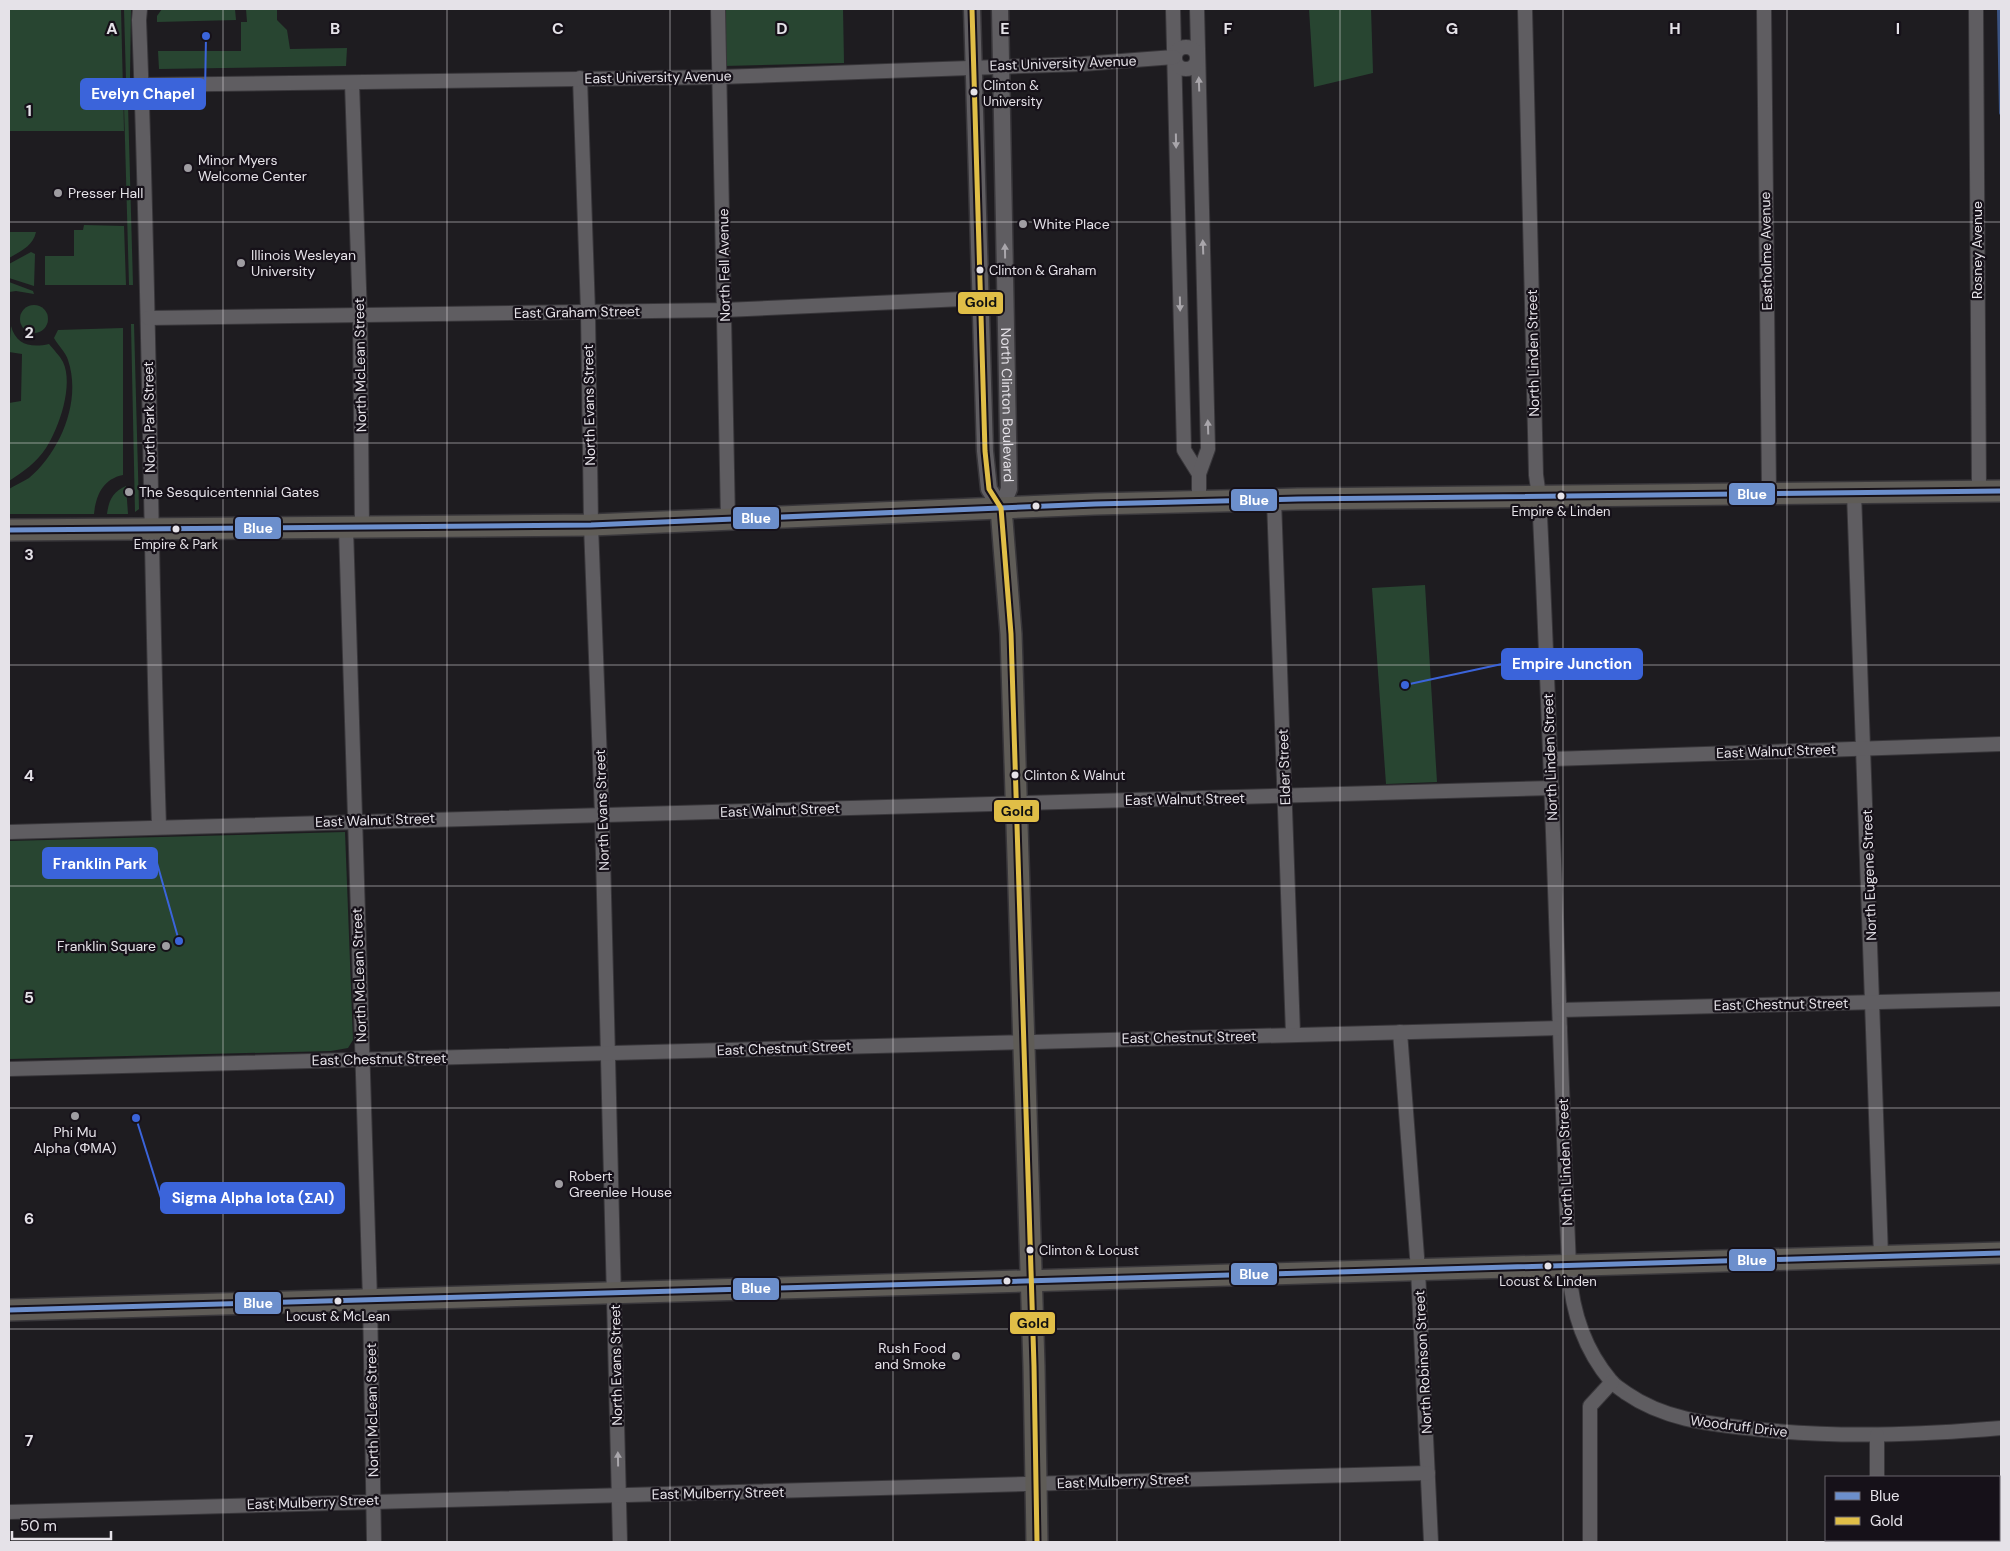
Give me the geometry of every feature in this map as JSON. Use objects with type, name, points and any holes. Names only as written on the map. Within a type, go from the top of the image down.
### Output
[{"type":"main road","points":[[9,530],[591,525],[1199,501],[2001,491]]},
{"type":"main road","points":[[1002,508],[1011,634],[1037,1542]]},
{"type":"main road","points":[[9,1310],[181,1303],[614,1294],[2001,1253]]},
{"type":"street","name":"North Park Street","points":[[140,9],[148,318],[150,529],[159,826]]},
{"type":"street","name":"North Fell Avenue","points":[[718,9],[728,521]]},
{"type":"street","name":"North Clinton Boulevard","points":[[972,9],[980,298],[989,489],[1002,508]]},
{"type":"street","name":"North Clinton Boulevard","points":[[1000,9],[1009,489],[1002,508]]},
{"type":"street","points":[[1173,9],[1184,450],[1199,474]]},
{"type":"street","points":[[1197,9],[1208,449],[1199,474],[1199,501]]},
{"type":"street","name":"North Linden Street","points":[[1525,9],[1536,475],[1539,496],[1552,759],[1569,1266]]},
{"type":"street","name":"Eastholme Avenue","points":[[1764,9],[1769,494]]},
{"type":"street","name":"Rosney Avenue","points":[[1976,9],[1978,491]]},
{"type":"street","name":"East University Avenue","points":[[141,85],[719,77],[974,66],[1082,64],[1174,57]]},
{"type":"street","points":[[1174,57],[1180,67],[1187,69],[1194,66],[1198,59]]},
{"type":"street","name":"North Evans Street","points":[[580,78],[588,312],[591,525],[602,815],[620,1542]]},
{"type":"street","name":"North McLean Street","points":[[352,83],[360,317],[354,528],[354,821],[370,1300],[374,1542]]},
{"type":"street","points":[[1179,269],[1204,269]]},
{"type":"street","name":"East Graham Street","points":[[148,318],[360,317],[725,310],[1006,297]]},
{"type":"street","name":"North Eugene Street","points":[[1854,493],[1874,1002],[1881,1256]]},
{"type":"street","name":"Elder Street","points":[[1274,500],[1294,1034]]},
{"type":"street","name":"East Walnut Street","points":[[1552,759],[2001,744]]},
{"type":"street","name":"East Walnut Street","points":[[9,832],[159,826],[1552,788]]},
{"type":"street","name":"East Chestnut Street","points":[[1560,1010],[2001,999]]},
{"type":"street","name":"East Chestnut Street","points":[[9,1069],[1560,1028]]},
{"type":"street","name":"North Robinson Street","points":[[1400,1032],[1418,1270],[1431,1542]]},
{"type":"street","name":"Woodruff Drive","points":[[1569,1266],[1575,1315],[1594,1356],[1612,1382],[1639,1402],[1686,1420],[1777,1432],[1877,1435],[1937,1434],[2001,1428]]},
{"type":"street","points":[[1590,1542],[1590,1406],[1612,1382]]},
{"type":"street","points":[[1877,1435],[1877,1476]]},
{"type":"street","name":"East Mulberry Street","points":[[9,1512],[373,1500],[1428,1473]]},
{"type":"green space","points":[[9,9],[121,9],[124,131],[9,131]]},
{"type":"green space","points":[[124,9],[131,9],[130,78],[126,80]]},
{"type":"green space","points":[[162,9],[235,9],[236,20],[157,22],[157,16]]},
{"type":"green space","points":[[246,9],[277,9],[277,20],[287,30],[290,49],[347,48],[346,66],[159,69],[158,51],[241,51],[241,22],[247,22]]},
{"type":"green space","points":[[723,9],[843,9],[844,63],[724,66]]},
{"type":"green space","points":[[1309,9],[1371,9],[1373,73],[1314,87]]},
{"type":"green space","points":[[124,104],[128,105],[133,285],[129,285]]},
{"type":"green space","points":[[84,225],[124,226],[126,285],[45,285],[45,256],[74,256],[74,230],[83,230]]},
{"type":"green space","points":[[9,232],[36,232],[29,245],[9,258]]},
{"type":"green space","points":[[31,252],[35,254],[34,286],[9,278],[9,264]]},
{"type":"green space","points":[[9,282],[33,291],[34,294],[16,291],[9,292]]},
{"type":"green space","points":[[34,305],[44,309],[48,319],[44,329],[34,333],[24,329],[20,319],[24,309]]},
{"type":"green space","points":[[131,324],[134,324],[139,509],[135,512]]},
{"type":"green space","points":[[11,326],[20,341],[25,344],[36,346],[49,344],[63,362],[67,382],[64,406],[51,440],[38,458],[9,481],[9,403],[21,401],[22,354],[9,352]]},
{"type":"green space","points":[[123,328],[123,475],[110,480],[102,489],[94,514],[9,514],[9,489],[29,478],[50,454],[59,440],[70,408],[72,376],[67,357],[54,338],[58,330]]},
{"type":"green space","points":[[126,486],[128,514],[107,514],[112,497]]},
{"type":"green space","points":[[1425,585],[1437,782],[1386,784],[1372,588]]},
{"type":"green space","points":[[345,832],[353,1040],[348,1048],[331,1051],[9,1059],[9,841]]},
{"type":"waterway","points":[[1999,9],[2001,113]]},
{"type":"transit line","name":"Gold","points":[[972,9],[985,451],[989,489],[1001,508],[1011,634],[1034,1366],[1037,1542]]},
{"type":"transit line","name":"Blue","points":[[9,530],[591,525],[1095,504],[1298,499],[2001,491]]},
{"type":"transit line","name":"Blue","points":[[9,1310],[2001,1253]]},
{"type":"place","name":"Evelyn Chapel","points":[[206,36]]},
{"type":"place","name":"Clinton & University","points":[[974,92]]},
{"type":"place","name":"Minor Myers Welcome Center","points":[[188,168]]},
{"type":"place","name":"Presser Hall","points":[[58,193]]},
{"type":"place","name":"White Place","points":[[1023,224]]},
{"type":"place","name":"Illinois Wesleyan University","points":[[241,263]]},
{"type":"place","name":"Clinton & Graham","points":[[980,270]]},
{"type":"place","name":"The Sesquicentennial Gates","points":[[129,492]]},
{"type":"place","name":"Empire & Linden","points":[[1561,496]]},
{"type":"place","name":"Empire & Park","points":[[176,529]]},
{"type":"place","name":"Empire Junction","points":[[1405,685]]},
{"type":"place","name":"Clinton & Walnut","points":[[1015,775]]},
{"type":"place","name":"Franklin Park","points":[[179,941]]},
{"type":"place","name":"Franklin Square","points":[[166,946]]},
{"type":"place","name":"Phi Mu Alpha (ΦΜΑ)","points":[[75,1116]]},
{"type":"place","name":"Sigma Alpha Iota (ΣΑΙ)","points":[[136,1118]]},
{"type":"place","name":"Robert Greenlee House","points":[[559,1184]]},
{"type":"place","name":"Clinton & Locust","points":[[1030,1250]]},
{"type":"place","name":"Locust & Linden","points":[[1548,1266]]},
{"type":"place","name":"Locust & McLean","points":[[338,1301]]},
{"type":"place","name":"Rush Food and Smoke","points":[[956,1356]]}]
